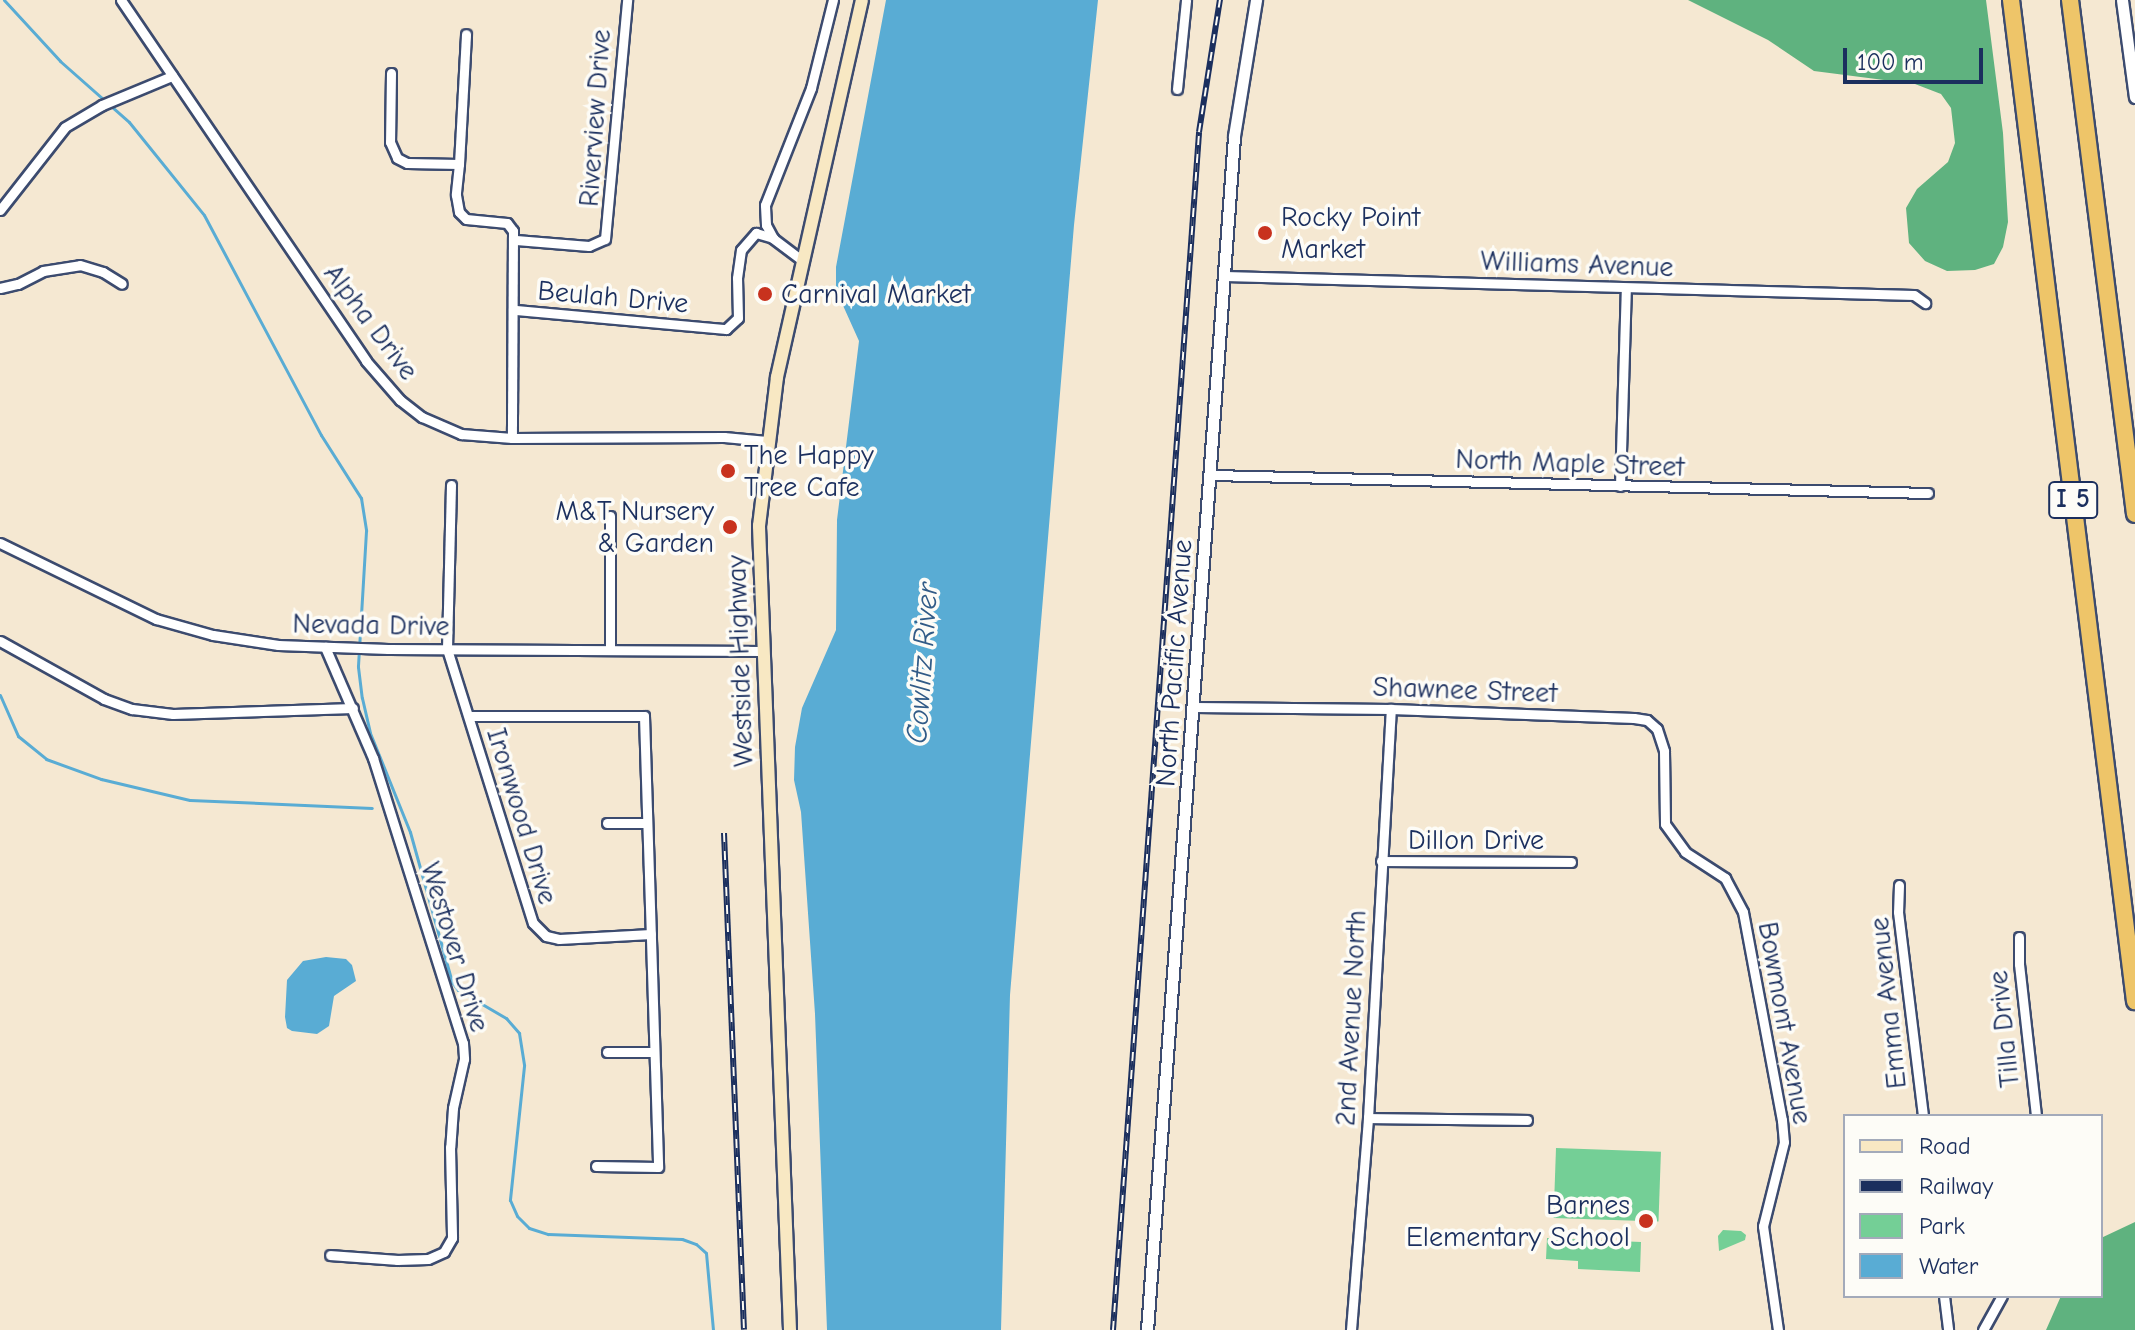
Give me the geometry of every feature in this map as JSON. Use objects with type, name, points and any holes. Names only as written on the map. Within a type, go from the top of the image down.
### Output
[{"type":"highway","name":"I 5","points":[[2011,0],[2135,1001]]},
{"type":"highway","name":"I 5","points":[[2070,0],[2135,514]]},
{"type":"main road","name":"Westside Highway","points":[[790,1330],[759,526],[777,377],[862,0]]},
{"type":"street","name":"Alpha Drive","points":[[121,0],[366,361],[400,400],[422,417],[461,434],[512,438],[724,437],[767,441]]},
{"type":"street","name":"Riverview Drive","points":[[516,240],[589,246],[605,239],[627,0]]},
{"type":"street","points":[[803,261],[773,238],[764,216],[766,199],[811,88],[833,0]]},
{"type":"street","points":[[1177,89],[1186,0]]},
{"type":"street","name":"North Pacific Avenue","points":[[1147,1330],[1212,475],[1234,136],[1256,0]]},
{"type":"street","points":[[2122,0],[2135,97]]},
{"type":"street","points":[[391,73],[392,152],[407,163],[459,164],[466,34]]},
{"type":"street","points":[[0,210],[65,127],[81,114],[172,76]]},
{"type":"street","name":"Beulah Drive","points":[[459,164],[456,195],[459,212],[466,219],[507,223],[516,240],[516,310],[726,329],[738,318],[737,278],[741,250],[756,233],[773,238]]},
{"type":"street","points":[[0,288],[18,284],[43,271],[80,265],[103,272],[122,284]]},
{"type":"street","name":"Williams Avenue","points":[[1225,276],[1914,295],[1925,303]]},
{"type":"street","points":[[1620,486],[1626,288]]},
{"type":"street","points":[[512,438],[516,310]]},
{"type":"street","name":"North Maple Street","points":[[1212,475],[1928,493]]},
{"type":"street","name":"Ironwood Drive","points":[[451,485],[447,649],[533,923],[546,936],[559,939],[651,934]]},
{"type":"street","points":[[610,516],[610,650]]},
{"type":"street","name":"Nevada Drive","points":[[0,543],[156,619],[213,635],[325,647],[762,651]]},
{"type":"street","points":[[0,641],[104,699],[132,709],[173,714],[353,708]]},
{"type":"street","name":"Westover Drive","points":[[325,647],[378,773],[463,1043],[464,1059],[453,1108],[450,1147],[452,1238],[444,1252],[428,1259],[397,1260],[330,1255]]},
{"type":"street","name":"Shawnee Street","points":[[1195,707],[1391,709],[1647,720],[1662,739],[1662,800]]},
{"type":"street","name":"2nd Avenue North","points":[[1351,1330],[1368,1118],[1391,709]]},
{"type":"street","points":[[469,716],[644,716],[652,1052],[658,1167],[596,1166]]},
{"type":"street","name":"Bowmont Avenue","points":[[1662,800],[1665,824],[1672,838],[1685,852],[1725,878],[1743,912],[1784,1142],[1763,1226],[1778,1330]]},
{"type":"street","points":[[607,823],[646,823]]},
{"type":"street","name":"Dillon Drive","points":[[1381,861],[1571,862]]},
{"type":"street","name":"Emma Avenue","points":[[1899,885],[1898,912],[1923,1114]]},
{"type":"street","name":"Tilla Drive","points":[[2019,937],[2019,964],[2036,1114]]},
{"type":"street","points":[[607,1052],[652,1052]]},
{"type":"street","points":[[1368,1118],[1527,1120]]},
{"type":"street","points":[[1944,1298],[1948,1330]]},
{"type":"street","points":[[1983,1330],[2001,1298]]},
{"type":"green space","points":[[1688,0],[1986,0],[2003,133],[2008,222],[2003,247],[1994,264],[1975,270],[1947,271],[1925,261],[1909,243],[1906,208],[1917,189],[1948,162],[1955,143],[1951,108],[1941,94],[1915,84],[1814,71],[1768,40]]},
{"type":"green space","points":[[1556,1148],[1661,1152],[1658,1222],[1554,1218]]},
{"type":"green space","points":[[2135,1222],[2135,1330],[2046,1330],[2060,1298],[2103,1298],[2103,1237]]},
{"type":"green space","points":[[1723,1230],[1741,1231],[1746,1235],[1745,1240],[1719,1251],[1718,1236]]},
{"type":"green space","points":[[1547,1238],[1641,1242],[1640,1272],[1578,1269],[1578,1261],[1546,1259]]},
{"type":"water","name":"Cowlitz River","points":[[886,0],[1098,0],[1074,225],[1010,995],[1001,1330],[827,1330],[815,1014],[801,812],[794,780],[795,747],[802,708],[836,630],[837,520],[859,341],[836,290],[836,267]]},
{"type":"water","points":[[326,957],[346,959],[352,965],[356,981],[334,996],[329,1026],[317,1034],[292,1031],[287,1028],[285,1017],[287,980],[303,961]]},
{"type":"waterway","points":[[4,0],[60,61],[129,122],[204,215],[321,435],[361,498],[366,531],[358,667],[362,698],[370,733],[410,832],[452,982],[458,990],[506,1018],[519,1033],[524,1066],[510,1200],[517,1216],[529,1228],[548,1234],[682,1239],[696,1244],[706,1253],[713,1330]]},
{"type":"waterway","points":[[0,695],[18,736],[46,759],[101,779],[190,800],[372,808]]},
{"type":"railway","points":[[1113,1330],[1199,132],[1220,0]]},
{"type":"railway","points":[[724,833],[744,1330]]},
{"type":"place","name":"Rocky Point Market","points":[[1265,233]]},
{"type":"place","name":"Carnival Market","points":[[765,294]]},
{"type":"place","name":"The Happy Tree Cafe","points":[[728,471]]},
{"type":"place","name":"M&T Nursery & Garden","points":[[730,527]]},
{"type":"place","name":"Barnes Elementary School","points":[[1646,1221]]}]
